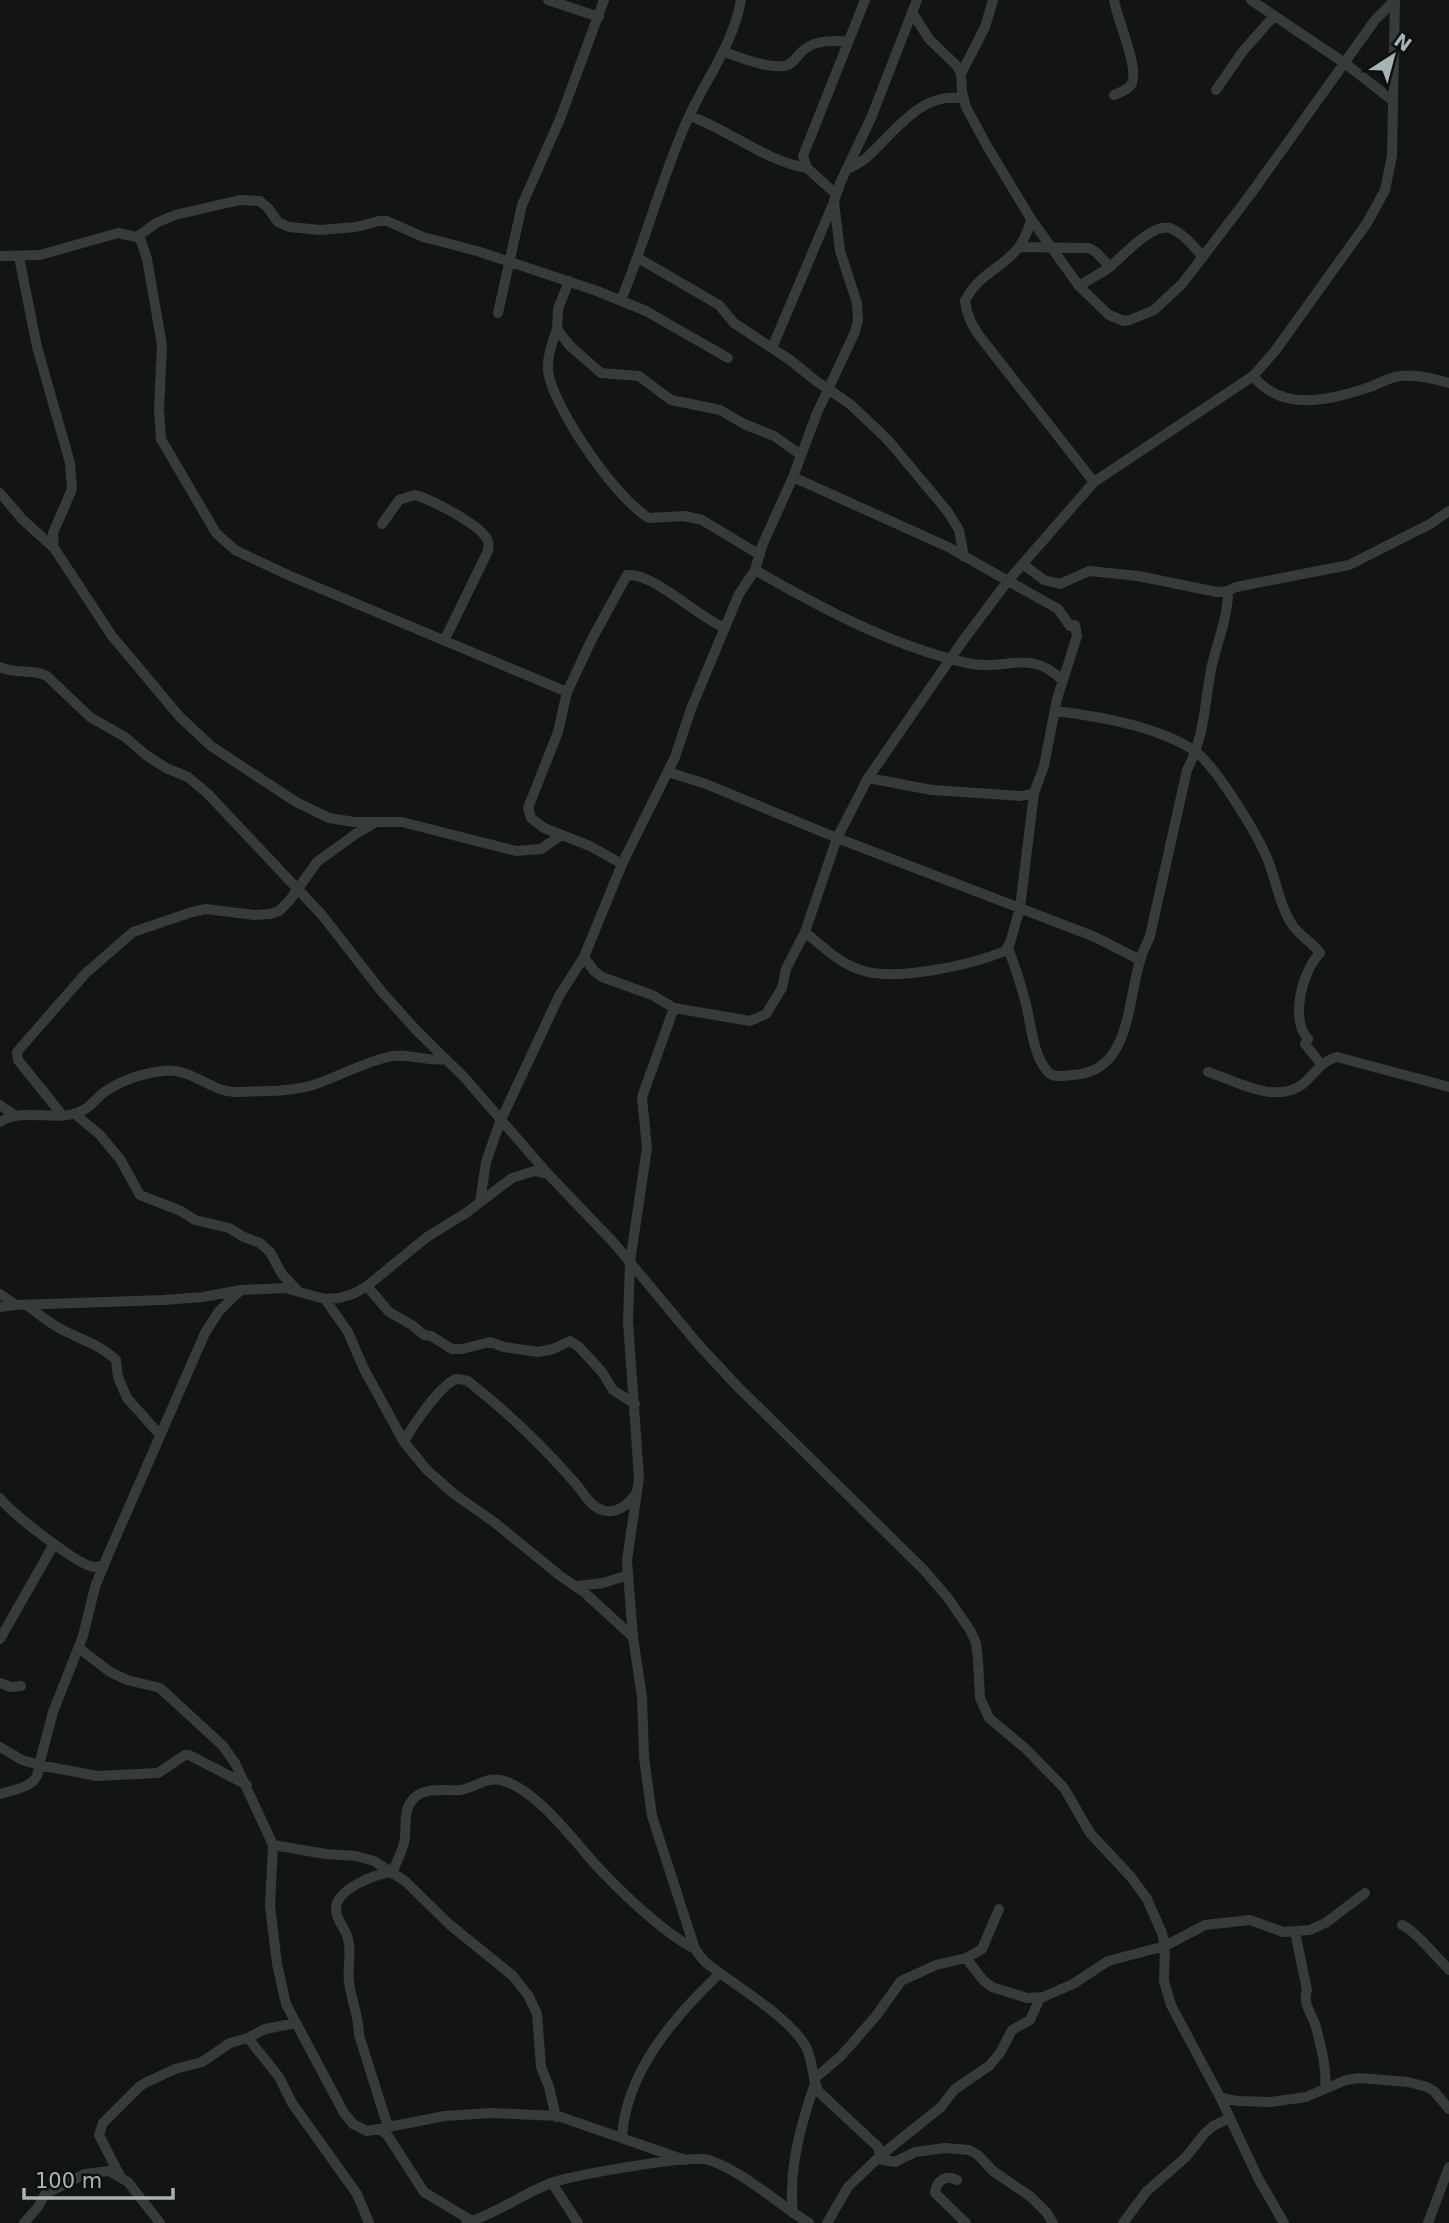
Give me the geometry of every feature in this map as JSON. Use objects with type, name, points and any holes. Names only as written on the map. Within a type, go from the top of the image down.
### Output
[{"type":"street","points":[[548,0],[599,17]]},
{"type":"street","points":[[498,313],[527,193],[560,119],[604,0]]},
{"type":"street","points":[[621,300],[690,116],[736,26],[741,0]]},
{"type":"street","points":[[480,1202],[486,1162],[500,1122],[559,996],[583,957],[622,864],[668,772],[742,588],[755,570],[828,390],[851,344],[858,320],[857,303],[840,251],[835,197],[807,168],[803,156],[865,0]]},
{"type":"street","points":[[772,348],[871,118],[917,0]]},
{"type":"street","points":[[961,74],[985,27],[993,0]]},
{"type":"street","points":[[1114,0],[1133,64],[1134,78],[1128,89],[1114,95]]},
{"type":"street","points":[[1251,0],[1346,64],[1392,100]]},
{"type":"street","points":[[912,12],[929,38],[957,66],[961,74],[964,99],[973,121],[1031,219],[1079,286],[1109,315],[1130,320],[1165,302],[1203,257],[1328,84],[1346,64],[1376,20],[1395,0]]},
{"type":"street","points":[[583,957],[590,968],[602,977],[652,995],[674,1007],[750,1021],[762,1017],[770,1009],[782,988],[791,959],[805,932],[837,838],[868,779],[1007,582],[1024,565],[1071,505],[1094,482],[1253,376],[1305,310],[1377,207],[1385,190],[1392,156],[1395,0]]},
{"type":"street","points":[[1216,90],[1273,16]]},
{"type":"street","points":[[724,52],[750,61],[782,66],[792,63],[807,47],[834,40],[848,42]]},
{"type":"street","points":[[846,171],[864,159],[925,105],[946,97],[964,99]]},
{"type":"street","points":[[690,116],[768,155],[807,168]]},
{"type":"street","points":[[137,237],[156,223],[175,215],[240,200],[254,200],[266,206],[279,223],[289,227],[320,230],[356,228],[379,220],[387,221],[423,237],[460,246],[621,300],[646,311],[728,358]]},
{"type":"street","points":[[1031,219],[1028,233],[1020,247],[969,294],[965,301],[968,318],[1094,482]]},
{"type":"street","points":[[1079,286],[1110,267],[1131,247],[1165,228],[1182,236],[1203,257]]},
{"type":"street","points":[[0,256],[40,255],[118,233],[137,237],[147,259],[162,345],[159,410],[161,439],[216,533],[235,550],[288,575],[568,692]]},
{"type":"street","points":[[1020,247],[1089,248],[1110,267]]},
{"type":"street","points":[[19,257],[41,362],[70,463],[72,489],[53,533],[54,548]]},
{"type":"street","points":[[638,258],[719,305],[734,323],[850,404],[911,465],[955,521],[962,540],[964,557]]},
{"type":"street","points":[[569,281],[557,315],[557,329],[548,362],[549,375],[559,405],[592,456],[625,496],[649,518],[677,516],[702,520],[760,555]]},
{"type":"street","points":[[557,329],[570,346],[601,373],[639,376],[671,400],[720,410],[744,424],[774,436],[801,456]]},
{"type":"street","points":[[1253,376],[1262,387],[1301,401],[1338,396],[1396,376],[1422,377],[1449,383]]},
{"type":"street","points":[[793,477],[926,536],[1058,610],[1070,625],[1075,625],[1077,636],[1055,711],[1044,766],[1034,793],[1020,908],[1008,948],[1038,1053],[1048,1073],[1054,1075],[1093,1073],[1118,1048],[1124,1033],[1140,960],[1150,936],[1187,769],[1197,752],[1214,658],[1227,613],[1228,591]]},
{"type":"street","points":[[0,494],[22,519],[54,548],[112,636],[172,709],[197,734],[251,773],[329,818],[402,822],[516,851],[541,849],[560,836]]},
{"type":"street","points":[[382,524],[399,500],[414,495],[449,510],[480,530],[487,538],[488,551],[484,562],[445,639]]},
{"type":"street","points":[[1024,565],[1044,580],[1060,584],[1089,571],[1129,575],[1217,592],[1228,591],[1236,587],[1349,565],[1430,524],[1449,511]]},
{"type":"street","points":[[755,570],[839,615],[929,655],[992,667],[1030,662],[1045,667],[1063,681]]},
{"type":"street","points":[[622,864],[590,846],[560,836],[533,821],[529,814],[528,806],[551,751],[568,692],[592,639],[627,575],[641,576],[677,597],[709,621],[725,628]]},
{"type":"street","points":[[0,667],[47,676],[97,722],[125,737],[166,768],[194,782],[298,889],[340,936],[382,992],[464,1077],[500,1122],[630,1262],[698,1344],[736,1385],[924,1570],[948,1598],[976,1643],[980,1698],[989,1718],[1026,1749],[1064,1788],[1090,1833],[1140,1888],[1162,1933],[1165,1946],[1163,1973],[1167,1992],[1258,2178],[1284,2223]]},
{"type":"street","points":[[1055,711],[1116,720],[1178,742],[1197,752],[1237,803],[1259,841],[1292,926],[1320,953],[1302,981],[1300,1006],[1303,1034],[1308,1039],[1305,1044],[1321,1064]]},
{"type":"street","points":[[668,772],[706,784],[837,838],[1095,937],[1140,960]]},
{"type":"street","points":[[868,779],[932,790],[1021,796],[1034,793]]},
{"type":"street","points":[[64,1116],[18,1060],[17,1052],[85,974],[126,938],[142,929],[192,912],[206,909],[270,915],[286,906],[311,868],[322,858],[377,822]]},
{"type":"street","points":[[805,932],[858,969],[889,974],[969,963],[1008,948]]},
{"type":"street","points":[[674,1007],[642,1097],[647,1148],[630,1262],[628,1322],[635,1404],[638,1491],[627,1560],[633,1637],[640,1681],[644,1757],[652,1816],[695,1949]]},
{"type":"street","points":[[0,1122],[16,1116],[75,1114],[88,1109],[102,1094],[120,1083],[161,1071],[183,1072],[237,1093],[300,1088],[389,1056],[408,1055],[433,1061],[446,1059]]},
{"type":"street","points":[[1208,1072],[1262,1091],[1277,1093],[1299,1086],[1321,1064],[1337,1056],[1449,1087]]},
{"type":"street","points":[[0,1105],[16,1116]]},
{"type":"street","points":[[75,1114],[100,1135],[120,1160],[141,1196],[181,1211],[195,1220],[229,1228],[260,1243],[271,1252],[287,1281],[300,1291]]},
{"type":"street","points":[[0,1307],[190,1298],[241,1290],[285,1288],[325,1299],[354,1294],[427,1237],[503,1184],[534,1171],[548,1174]]},
{"type":"street","points":[[367,1286],[388,1312],[412,1325],[420,1334],[435,1338],[452,1349],[490,1342],[538,1352],[553,1349],[570,1340],[602,1372],[613,1390],[635,1404]]},
{"type":"street","points":[[0,1794],[33,1782],[39,1773],[55,1705],[79,1648],[95,1587],[104,1565],[205,1333],[219,1311],[241,1290]]},
{"type":"street","points":[[0,1294],[16,1305]]},
{"type":"street","points":[[325,1299],[348,1332],[404,1442],[427,1470],[454,1494],[577,1586],[633,1637]]},
{"type":"street","points":[[28,1306],[57,1327],[113,1357],[127,1398],[160,1435]]},
{"type":"street","points":[[404,1442],[420,1415],[434,1399],[454,1380],[460,1379],[479,1389],[523,1429],[598,1509],[612,1511],[622,1508],[630,1503],[638,1491]]},
{"type":"street","points":[[0,1497],[54,1544],[87,1565],[104,1565]]},
{"type":"street","points":[[0,1639],[54,1544]]},
{"type":"street","points":[[577,1586],[603,1583],[628,1575]]},
{"type":"street","points":[[79,1648],[110,1672],[154,1685],[167,1693],[223,1746],[248,1785],[273,1845],[270,1906],[277,1964],[286,2004],[344,2113],[359,2129],[367,2131],[468,2114],[556,2117],[685,2160]]},
{"type":"street","points":[[0,1683],[11,1687],[20,1686]]},
{"type":"street","points":[[0,1747],[39,1765],[97,1776],[158,1773],[189,1755],[248,1785]]},
{"type":"street","points":[[391,1873],[405,1840],[405,1814],[413,1799],[420,1794],[468,1788],[485,1780],[504,1781],[531,1794],[646,1914],[695,1949],[719,1974],[796,2032],[812,2061],[819,2092],[875,2144],[879,2157]]},
{"type":"street","points":[[273,1845],[367,1858],[405,1881],[449,1924],[513,1976],[528,1996],[539,2023],[541,2067],[556,2117]]},
{"type":"street","points":[[391,1873],[374,1875],[359,1882],[339,1899],[336,1911],[348,1937],[349,1980],[359,2022],[359,2035],[384,2128],[424,2192],[469,2222],[490,2219],[552,2183],[594,2172],[685,2160],[708,2160],[751,2182],[809,2223]]},
{"type":"street","points":[[966,1958],[992,1987],[1027,1998],[1040,1998],[1073,1984],[1108,1961],[1165,1946],[1205,1924],[1245,1920],[1283,1932],[1310,1930],[1327,1922],[1365,1893]]},
{"type":"street","points":[[793,2213],[790,2194],[796,2154],[804,2114],[815,2081],[876,2016],[901,1981],[936,1965],[966,1958],[978,1952],[986,1943],[999,1909]]},
{"type":"street","points":[[1402,1925],[1411,1929],[1429,1951],[1449,1969]]},
{"type":"street","points":[[1295,1932],[1307,1990],[1305,1995],[1308,2010],[1314,2022],[1324,2062],[1325,2089]]},
{"type":"street","points":[[622,2137],[627,2104],[656,2046],[685,2007],[719,1974]]},
{"type":"street","points":[[827,2223],[848,2188],[879,2157],[941,2107],[955,2089],[989,2067],[1012,2030],[1030,2020],[1040,1998]]},
{"type":"street","points":[[120,2176],[99,2136],[99,2130],[109,2116],[147,2082],[175,2069],[202,2062],[230,2043],[265,2029],[296,2024]]},
{"type":"street","points":[[248,2038],[279,2077],[292,2103],[357,2194],[369,2223]]},
{"type":"street","points":[[1324,2062],[1346,2080]]},
{"type":"street","points":[[1220,2098],[1270,2102],[1317,2094],[1346,2080],[1373,2078],[1427,2087],[1434,2091],[1449,2109]]},
{"type":"street","points":[[1122,2223],[1147,2191],[1186,2157],[1204,2134],[1230,2118]]},
{"type":"street","points":[[879,2157],[895,2162],[915,2152],[945,2148],[969,2150],[978,2155],[993,2171],[1031,2197],[1053,2223]]},
{"type":"street","points":[[24,2223],[45,2194],[95,2171],[109,2171],[128,2182],[160,2223]]},
{"type":"street","points":[[1428,2223],[1448,2171]]},
{"type":"street","points":[[957,2180],[945,2178],[936,2186],[935,2193],[966,2223]]},
{"type":"street","points":[[552,2183],[578,2223]]}]
